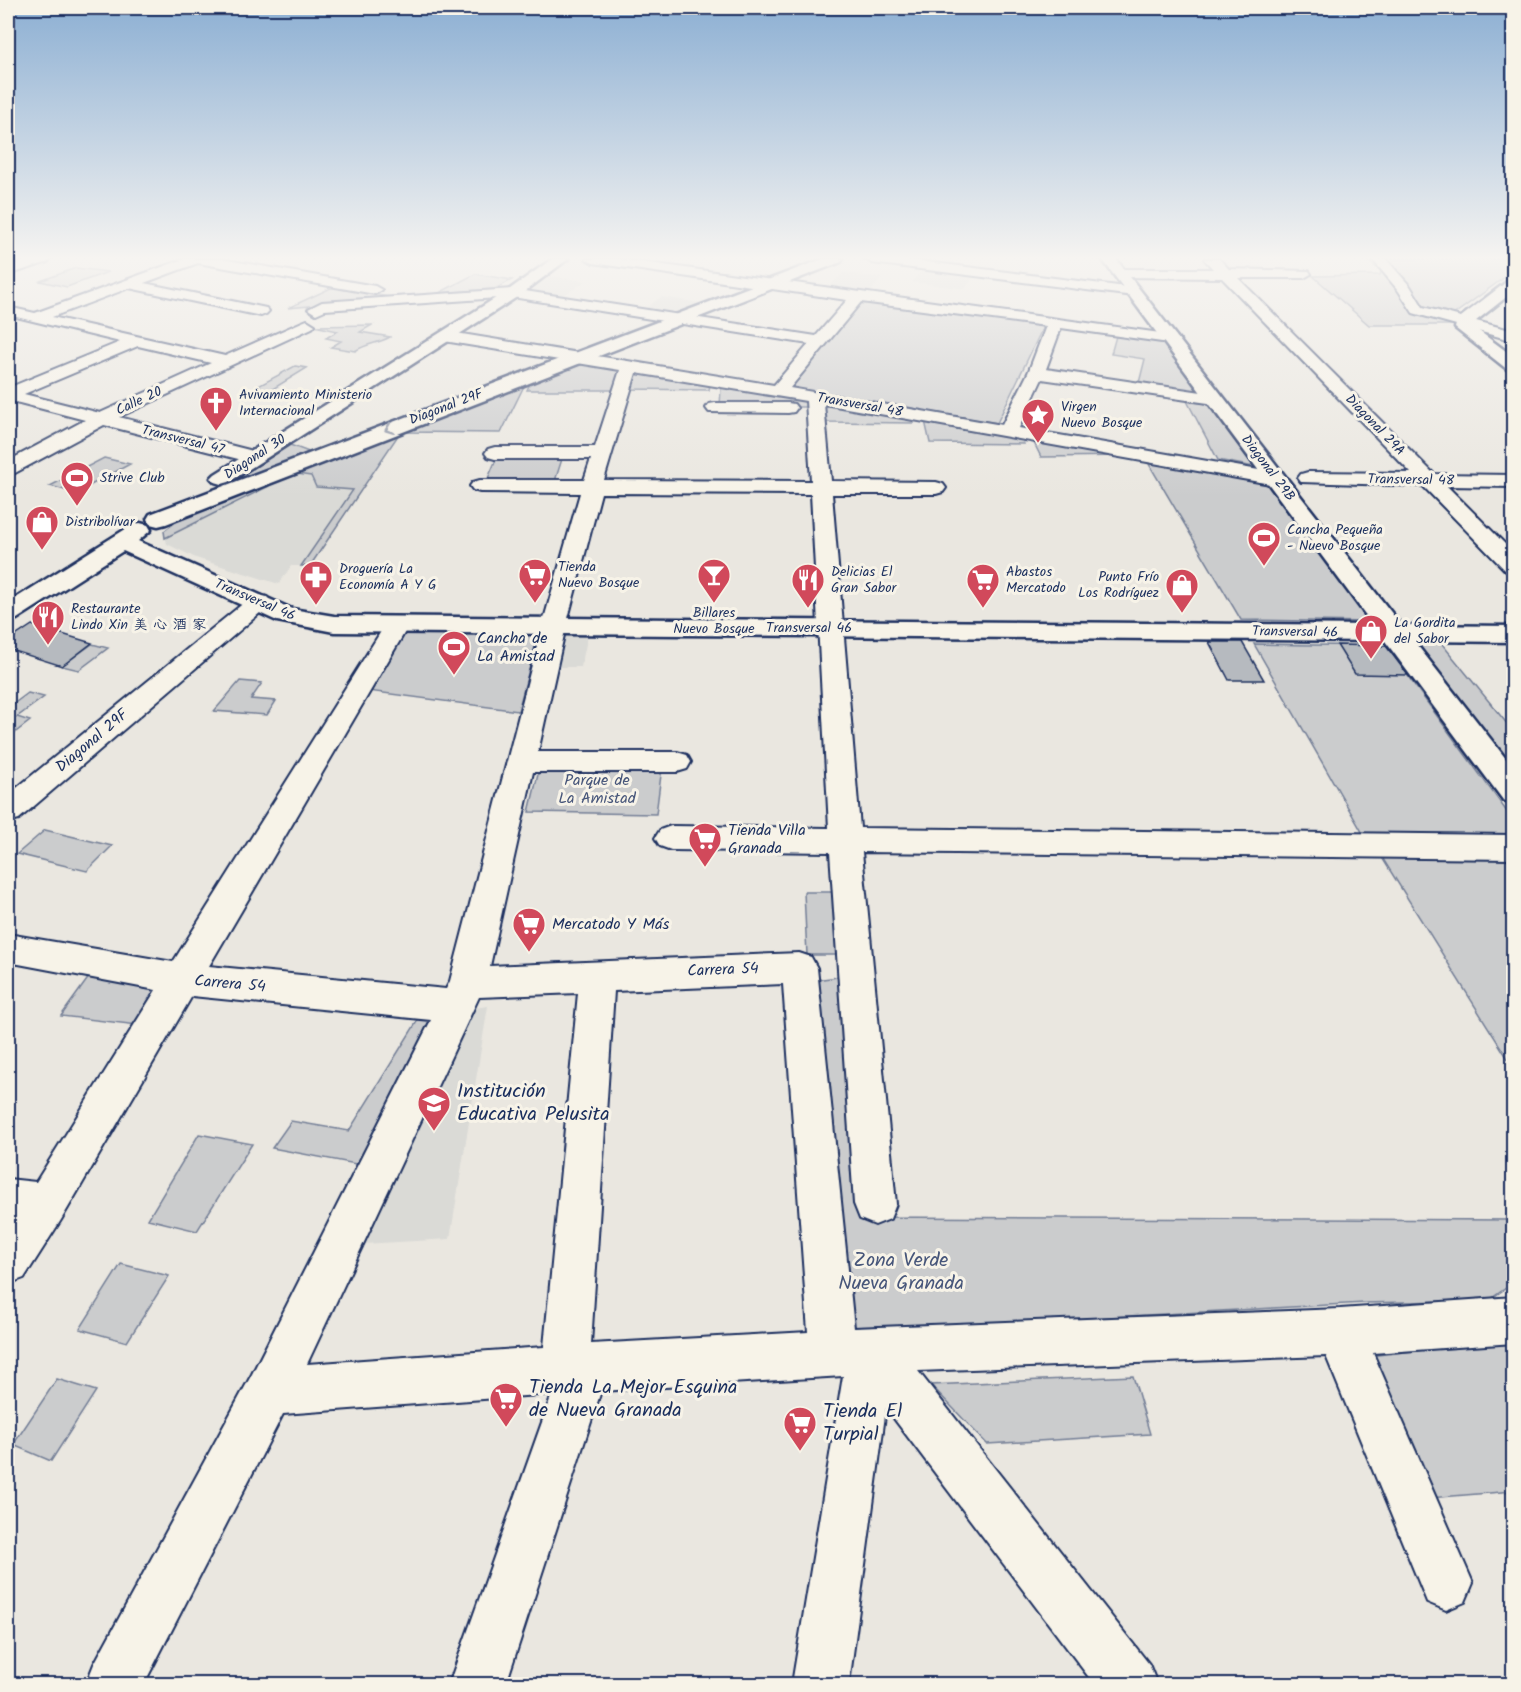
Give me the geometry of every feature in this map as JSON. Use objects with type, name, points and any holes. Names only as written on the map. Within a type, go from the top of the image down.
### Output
[{"type":"street","points":[[122,338],[225,361]]},
{"type":"street","name":"Calle 20","points":[[8,470],[101,419],[277,338]]},
{"type":"street","name":"Diagonal 30","points":[[10,609],[158,519],[441,338]]},
{"type":"street","name":"Transversal 48","points":[[456,338],[778,391],[816,403],[1008,430],[1276,479]]},
{"type":"street","name":"Diagonal 29F","points":[[158,519],[628,338]]},
{"type":"street","points":[[801,338],[820,341]]},
{"type":"street","points":[[778,391],[823,338]]},
{"type":"street","points":[[1008,430],[1036,373],[1050,338]]},
{"type":"street","name":"Diagonal 29B","points":[[1169,338],[1514,792]]},
{"type":"street","name":"Diagonal 29A","points":[[1289,338],[1514,566]]},
{"type":"street","points":[[1474,338],[1514,366]]},
{"type":"street","points":[[8,395],[135,341]]},
{"type":"street","points":[[114,1684],[269,1391],[461,994],[522,762],[554,626],[592,487],[629,367]]},
{"type":"street","points":[[1036,373],[1215,399]]},
{"type":"street","name":"Transversal 47","points":[[8,395],[254,457]]},
{"type":"street","points":[[715,408],[816,403],[845,841],[875,1204]]},
{"type":"street","points":[[495,453],[602,453]]},
{"type":"street","name":"Transversal 48","points":[[1308,478],[1514,482]]},
{"type":"street","points":[[480,486],[936,488]]},
{"type":"street","name":"Transversal 46","points":[[121,542],[286,616],[314,622],[397,625],[1514,634]]},
{"type":"street","name":"Diagonal 29F","points":[[8,810],[259,602]]},
{"type":"street","points":[[8,1262],[27,1202],[180,979],[397,625]]},
{"type":"street","points":[[522,762],[677,762]]},
{"type":"street","points":[[671,838],[1514,847]]},
{"type":"street","name":"Carrera 54","points":[[8,948],[180,979],[461,994],[597,976],[799,968],[852,1352]]},
{"type":"street","points":[[477,1684],[576,1369],[597,976]]},
{"type":"street","points":[[269,1391],[852,1352],[1340,1332],[1514,1320]]},
{"type":"street","points":[[1340,1332],[1446,1583]]},
{"type":"street","points":[[820,1684],[852,1352]]},
{"type":"street","points":[[852,1352],[1129,1684]]},
{"type":"shaded area","points":[[290,473],[311,476],[316,487],[354,489],[301,566],[291,566],[279,584],[196,558],[167,544],[164,531],[174,521]]},
{"type":"shaded area","points":[[560,635],[588,635],[581,667],[551,667]]},
{"type":"shaded area","name":"Institución Educativa Pelusita","points":[[488,1006],[450,1239],[346,1245],[461,1010]]},
{"type":"green space","points":[[326,338],[388,338],[355,351],[331,347],[341,341]]},
{"type":"green space","points":[[828,338],[1038,338],[997,423],[784,387]]},
{"type":"green space","points":[[1115,338],[1167,343],[1203,393],[1139,383],[1145,359],[1111,354]]},
{"type":"green space","points":[[584,362],[621,370],[614,390],[527,390],[531,381]]},
{"type":"green space","points":[[295,366],[307,368],[258,398],[242,395]]},
{"type":"green space","points":[[632,372],[710,385],[709,390],[627,389]]},
{"type":"green space","points":[[525,384],[501,433],[406,432],[410,427]]},
{"type":"green space","points":[[721,387],[809,399],[809,407],[720,407]]},
{"type":"green space","points":[[1187,401],[1208,404],[1254,467],[1218,460]]},
{"type":"green space","points":[[822,403],[913,419],[914,423],[825,422]]},
{"type":"green space","points":[[925,421],[1021,436],[1024,444],[930,443]]},
{"type":"green space","points":[[403,428],[310,566],[301,566],[353,490],[316,487],[311,476],[290,473]]},
{"type":"green space","points":[[1032,439],[1129,456],[1041,457]]},
{"type":"green space","points":[[290,445],[309,452],[218,490]]},
{"type":"green space","points":[[498,455],[563,456],[554,484],[486,483]]},
{"type":"green space","points":[[104,458],[130,464],[76,493],[50,486]]},
{"type":"green space","points":[[1146,459],[1267,481],[1371,622],[1241,620]]},
{"type":"green space","points":[[255,486],[269,486],[165,538],[164,531],[185,515]]},
{"type":"green space","name":"Cancha de La Amistad","points":[[405,633],[538,636],[518,711],[368,691]]},
{"type":"green space","points":[[1438,639],[1513,731],[1513,776],[1414,649],[1414,640]]},
{"type":"green space","points":[[92,644],[108,648],[79,670],[62,666]]},
{"type":"green space","points":[[1254,644],[1386,646],[1513,820],[1513,839],[1365,837]]},
{"type":"green space","points":[[240,681],[262,683],[251,699],[276,701],[267,715],[214,711]]},
{"type":"green space","points":[[28,693],[44,697],[17,717],[30,721],[8,738],[8,708]]},
{"type":"green space","name":"Parque de La Amistad","points":[[540,766],[662,767],[656,814],[529,812]]},
{"type":"green space","points":[[45,830],[112,846],[87,871],[17,854]]},
{"type":"green space","points":[[1381,856],[1513,858],[1513,1067]]},
{"type":"green space","points":[[804,892],[841,892],[847,955],[807,955]]},
{"type":"green space","name":"Zona Verde Nueva Granada","points":[[845,976],[864,1217],[1513,1220],[1513,1283],[1489,1300],[1365,1303],[852,1331],[808,981]]},
{"type":"green space","points":[[89,977],[164,986],[138,1025],[61,1016]]},
{"type":"green space","points":[[421,1015],[439,1017],[361,1165],[272,1148],[291,1121],[349,1131]]},
{"type":"green space","points":[[199,1134],[252,1144],[197,1231],[148,1219]]},
{"type":"green space","points":[[121,1264],[169,1276],[127,1342],[80,1329]]},
{"type":"green space","points":[[1513,1340],[1513,1491],[1429,1498],[1368,1356]]},
{"type":"green space","points":[[1133,1376],[1150,1434],[987,1444],[931,1385]]},
{"type":"green space","points":[[57,1379],[96,1391],[51,1461],[13,1445]]},
{"type":"building","name":"Restaurante Lindo Xin 美 心 酒 家","points":[[32,625],[92,643],[62,666],[8,649],[8,641]]},
{"type":"building","points":[[1209,642],[1242,642],[1264,680],[1229,680]]},
{"type":"building","name":"La Gordita del Sabor","points":[[1337,645],[1386,646],[1408,675],[1355,674]]},
{"type":"place","name":"Avivamiento Ministerio Internacional","points":[[216,432]]},
{"type":"place","name":"Virgen Nuevo Bosque","points":[[1038,444]]},
{"type":"place","name":"Strive Club","points":[[77,507]]},
{"type":"place","name":"Distribolívar","points":[[42,551]]},
{"type":"place","name":"Cancha Pequeña - Nuevo Bosque","points":[[1264,567]]},
{"type":"place","name":"Tienda Nuevo Bosque","points":[[535,604]]},
{"type":"place","name":"Billares Nuevo Bosque","points":[[714,604]]},
{"type":"place","name":"Droguería La Economía A Y G","points":[[316,606]]},
{"type":"place","name":"Delicias El Gran Sabor","points":[[808,609]]},
{"type":"place","name":"Abastos Mercatodo","points":[[983,609]]},
{"type":"place","name":"Punto Frío Los Rodríguez","points":[[1182,614]]},
{"type":"place","name":"Restaurante Lindo Xin 美 心 酒 家","points":[[48,646]]},
{"type":"place","name":"La Gordita del Sabor","points":[[1371,660]]},
{"type":"place","name":"Cancha de La Amistad","points":[[454,676]]},
{"type":"place","name":"Tienda Villa Granada","points":[[705,868]]},
{"type":"place","name":"Mercatodo Y Más","points":[[529,953]]},
{"type":"place","name":"Institución Educativa Pelusita","points":[[434,1132]]},
{"type":"place","name":"Tienda La Mejor Esquina de Nueva Granada","points":[[506,1428]]},
{"type":"place","name":"Tienda El Turpial","points":[[800,1452]]}]
